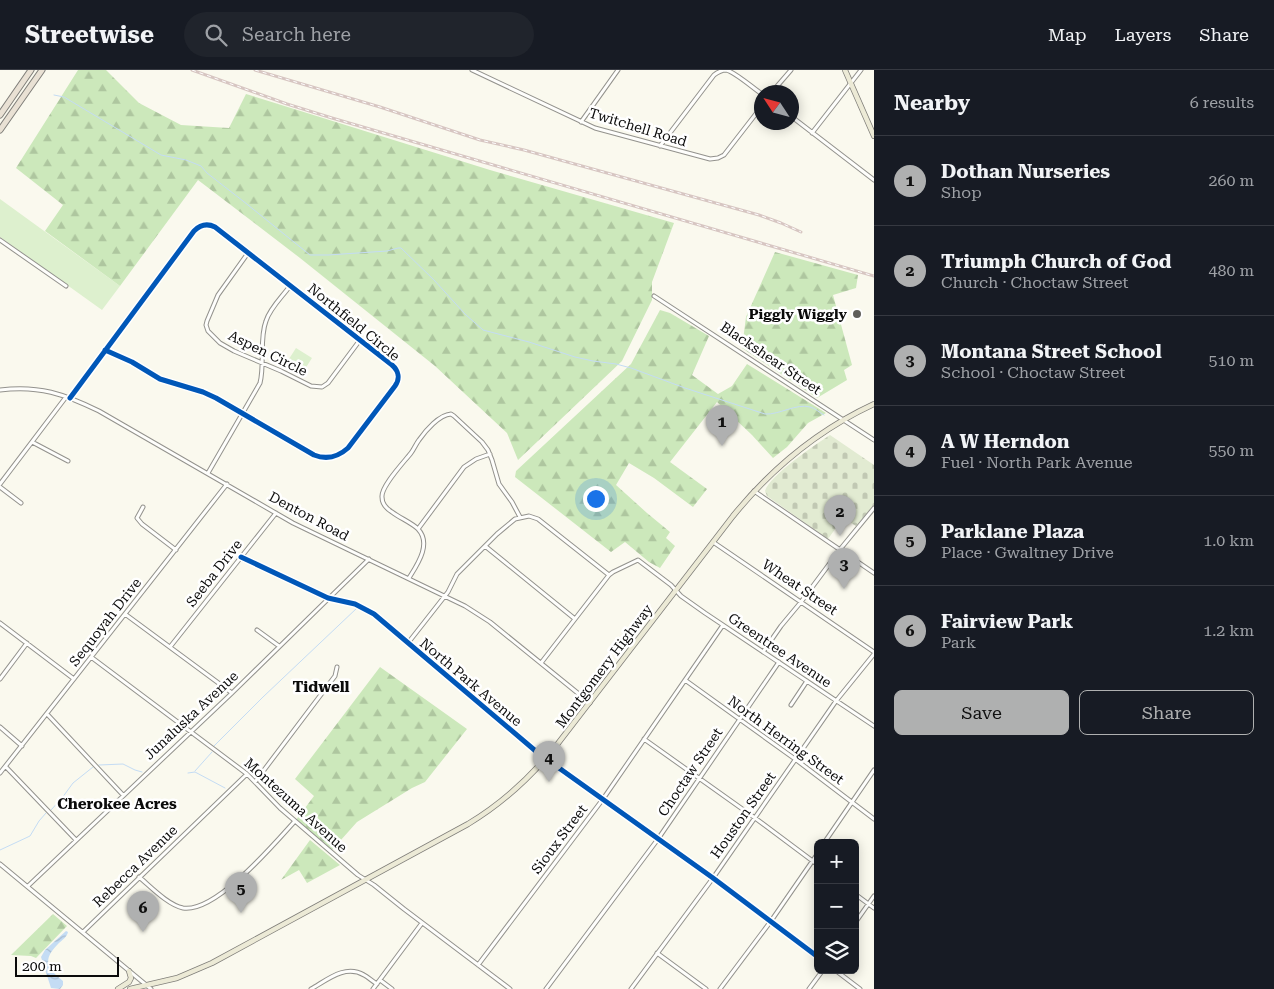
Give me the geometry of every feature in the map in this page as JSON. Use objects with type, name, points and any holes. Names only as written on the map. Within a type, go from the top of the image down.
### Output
[{"type":"highway","points":[[0,115],[32,70]]},
{"type":"highway","points":[[0,130],[42,70]]},
{"type":"main road","points":[[845,70],[874,136]]},
{"type":"main road","name":"Montgomery Highway","points":[[130,989],[149,988],[199,969],[366,880],[489,810],[524,782],[546,759],[712,542],[754,491],[794,453],[843,420],[874,404]]},
{"type":"main road","points":[[118,989],[129,982],[131,978],[129,970]]},
{"type":"street","name":"Twitchell Road","points":[[472,70],[604,131],[706,158],[718,158],[727,152],[754,117]]},
{"type":"street","points":[[581,122],[618,70]]},
{"type":"street","points":[[660,146],[718,72],[725,70],[731,72],[754,88]]},
{"type":"street","points":[[778,85],[791,70]]},
{"type":"street","points":[[812,133],[861,70]]},
{"type":"street","points":[[799,123],[874,180]]},
{"type":"street","name":"Northfield Circle","points":[[0,486],[199,226],[213,226],[248,253],[394,366],[398,373],[398,380],[342,454],[328,458],[314,455],[203,392],[160,378],[132,362],[105,350]]},
{"type":"street","points":[[0,240],[66,286]]},
{"type":"street","name":"Aspen Circle","points":[[248,253],[220,290],[206,325],[211,335],[220,343],[311,386],[322,387],[328,383],[360,340]]},
{"type":"street","points":[[208,473],[260,383],[266,321],[275,305],[290,286]]},
{"type":"street","name":"Blackshear Street","points":[[654,296],[874,440]]},
{"type":"street","name":"Denton Road","points":[[0,390],[34,389],[50,392],[68,397],[106,415],[304,528],[445,595],[484,617],[590,702]]},
{"type":"street","points":[[410,578],[421,558],[424,550],[424,541],[418,529],[387,508],[383,503],[382,497],[384,490],[399,466],[412,452],[418,442],[428,430],[449,414],[452,414],[482,442],[490,454],[499,484],[520,517]]},
{"type":"street","points":[[32,442],[68,460]]},
{"type":"street","points":[[418,529],[464,467],[476,459],[490,454]]},
{"type":"street","name":"Sequoyah Drive","points":[[0,774],[227,484]]},
{"type":"street","points":[[0,486],[21,503]]},
{"type":"street","points":[[754,491],[874,573]]},
{"type":"street","points":[[143,507],[136,518],[176,550]]},
{"type":"street","points":[[763,652],[781,626],[874,508]]},
{"type":"street","name":"Seeba Drive","points":[[170,647],[276,513]]},
{"type":"street","points":[[408,643],[445,595],[457,574],[512,520],[529,516],[538,519],[609,575],[541,663]]},
{"type":"street","name":"Wheat Street","points":[[712,542],[874,653]]},
{"type":"street","points":[[485,546],[575,619]]},
{"type":"street","name":"North Park Avenue","points":[[241,557],[328,598],[355,604],[367,609],[546,759],[713,878],[814,954]]},
{"type":"street","name":"Junaluska Avenue","points":[[28,886],[232,693],[369,559]]},
{"type":"street","name":"Greentree Avenue","points":[[609,575],[639,560],[682,596],[723,625],[874,726]]},
{"type":"street","points":[[125,614],[232,693]]},
{"type":"street","points":[[0,623],[74,679]]},
{"type":"street","name":"Sioux Street","points":[[478,965],[603,799],[723,625]]},
{"type":"street","points":[[257,630],[279,646]]},
{"type":"street","points":[[0,679],[27,643]]},
{"type":"street","name":"Houston Street","points":[[631,989],[713,878],[836,701],[874,653]]},
{"type":"street","name":"Montezuma Avenue","points":[[91,657],[247,774],[280,808],[358,875],[374,885],[510,989]]},
{"type":"street","name":"Choctaw Street","points":[[546,989],[658,839],[779,662]]},
{"type":"street","points":[[254,782],[335,676],[336,667]]},
{"type":"street","name":"North Herring Street","points":[[685,680],[874,819]]},
{"type":"street","points":[[791,705],[807,681]]},
{"type":"street","points":[[46,714],[124,794]]},
{"type":"street","points":[[0,727],[22,746]]},
{"type":"street","points":[[644,739],[812,861]]},
{"type":"street","points":[[5,766],[76,840]]},
{"type":"street","points":[[827,839],[874,770]]},
{"type":"street","name":"Rebecca Avenue","points":[[83,932],[247,774]]},
{"type":"street","points":[[139,877],[175,905],[185,908],[197,907],[220,894],[234,883],[295,821]]},
{"type":"street","points":[[720,989],[771,921],[814,858]]},
{"type":"street","points":[[0,864],[149,988]]},
{"type":"street","points":[[859,918],[874,896]]},
{"type":"street","points":[[859,897],[874,908]]},
{"type":"street","points":[[373,989],[422,923]]},
{"type":"street","points":[[657,953],[706,989]]},
{"type":"street","points":[[312,989],[347,971],[358,972],[376,984]]},
{"type":"street","points":[[809,989],[820,974]]},
{"type":"street","points":[[840,974],[860,989]]},
{"type":"street","points":[[380,980],[392,989]]},
{"type":"green space","points":[[78,70],[106,70],[139,103],[181,125],[229,128],[246,94],[490,170],[674,223],[652,282],[652,300],[622,361],[518,460],[507,433],[435,366],[300,258],[198,180],[120,286],[45,231],[63,205],[16,168]]},
{"type":"green space","points":[[0,199],[120,286],[102,310],[0,237]]},
{"type":"green space","points":[[775,252],[858,275],[856,288],[833,295],[852,365],[844,370],[847,380],[817,398],[742,348],[746,317]]},
{"type":"green space","points":[[660,310],[670,313],[709,336],[692,375],[718,394],[732,386],[747,364],[826,413],[808,423],[787,447],[773,458],[717,402],[670,462],[707,489],[693,507],[654,478],[629,463],[616,485],[670,532],[666,538],[675,546],[660,568],[649,562],[625,542],[611,552],[515,477],[516,471],[631,364]]},
{"type":"green space","points":[[296,348],[312,358],[303,372],[287,362]]},
{"type":"green space","points":[[830,435],[874,465],[874,505],[856,526],[843,518],[828,539],[767,496],[765,491],[768,485],[784,469]]},
{"type":"green space","points":[[380,667],[467,729],[425,782],[357,822],[332,850],[296,820],[314,796],[295,779]]},
{"type":"green space","points":[[310,840],[340,865],[307,883],[299,870],[281,880]]},
{"type":"green space","points":[[53,914],[67,926],[36,958],[11,955]]},
{"type":"water","points":[[66,931],[68,932],[67,935],[53,950],[48,959],[50,968],[63,981],[63,985],[60,989],[51,988],[41,957],[45,950]]},
{"type":"waterway","points":[[54,95],[64,97],[161,155],[186,160],[201,166],[207,173],[310,255],[387,251],[401,248],[483,330],[575,357],[631,368],[765,414],[805,406],[814,408],[824,415]]},
{"type":"waterway","points":[[214,746],[357,608]]},
{"type":"waterway","points":[[195,771],[212,752]]},
{"type":"waterway","points":[[99,765],[123,764],[142,772]]},
{"type":"waterway","points":[[51,810],[73,783],[93,767]]},
{"type":"waterway","points":[[188,773],[195,772],[225,788]]},
{"type":"waterway","points":[[0,850],[30,836],[46,813]]},
{"type":"railway","points":[[192,70],[332,118],[874,276]]},
{"type":"railway","points":[[255,70],[380,107],[480,140],[524,150],[759,215],[801,232]]},
{"type":"cycle path","points":[[70,398],[194,231],[206,225],[215,227],[392,365],[397,372],[398,378],[395,386],[348,448],[340,454],[323,457],[314,455],[216,398],[203,392],[160,379],[132,362],[105,350]]},
{"type":"cycle path","points":[[241,557],[328,598],[355,604],[374,614],[538,753],[713,878],[814,954]]},
{"type":"place","name":"Piggly Wiggly","points":[[857,314]]},
{"type":"place","name":"Dothan Nurseries","points":[[722,446]]},
{"type":"place","name":"Triumph Church of God","points":[[840,536]]},
{"type":"place","name":"Montana Street School","points":[[844,589]]},
{"type":"place","name":"A W Herndon","points":[[549,782]]},
{"type":"place","name":"Parklane Plaza","points":[[241,913]]},
{"type":"place","name":"Fairview Park","points":[[143,932]]},
{"type":"district","name":"Tidwell","points":[[321,687]]},
{"type":"district","name":"Cherokee Acres","points":[[117,804]]}]
